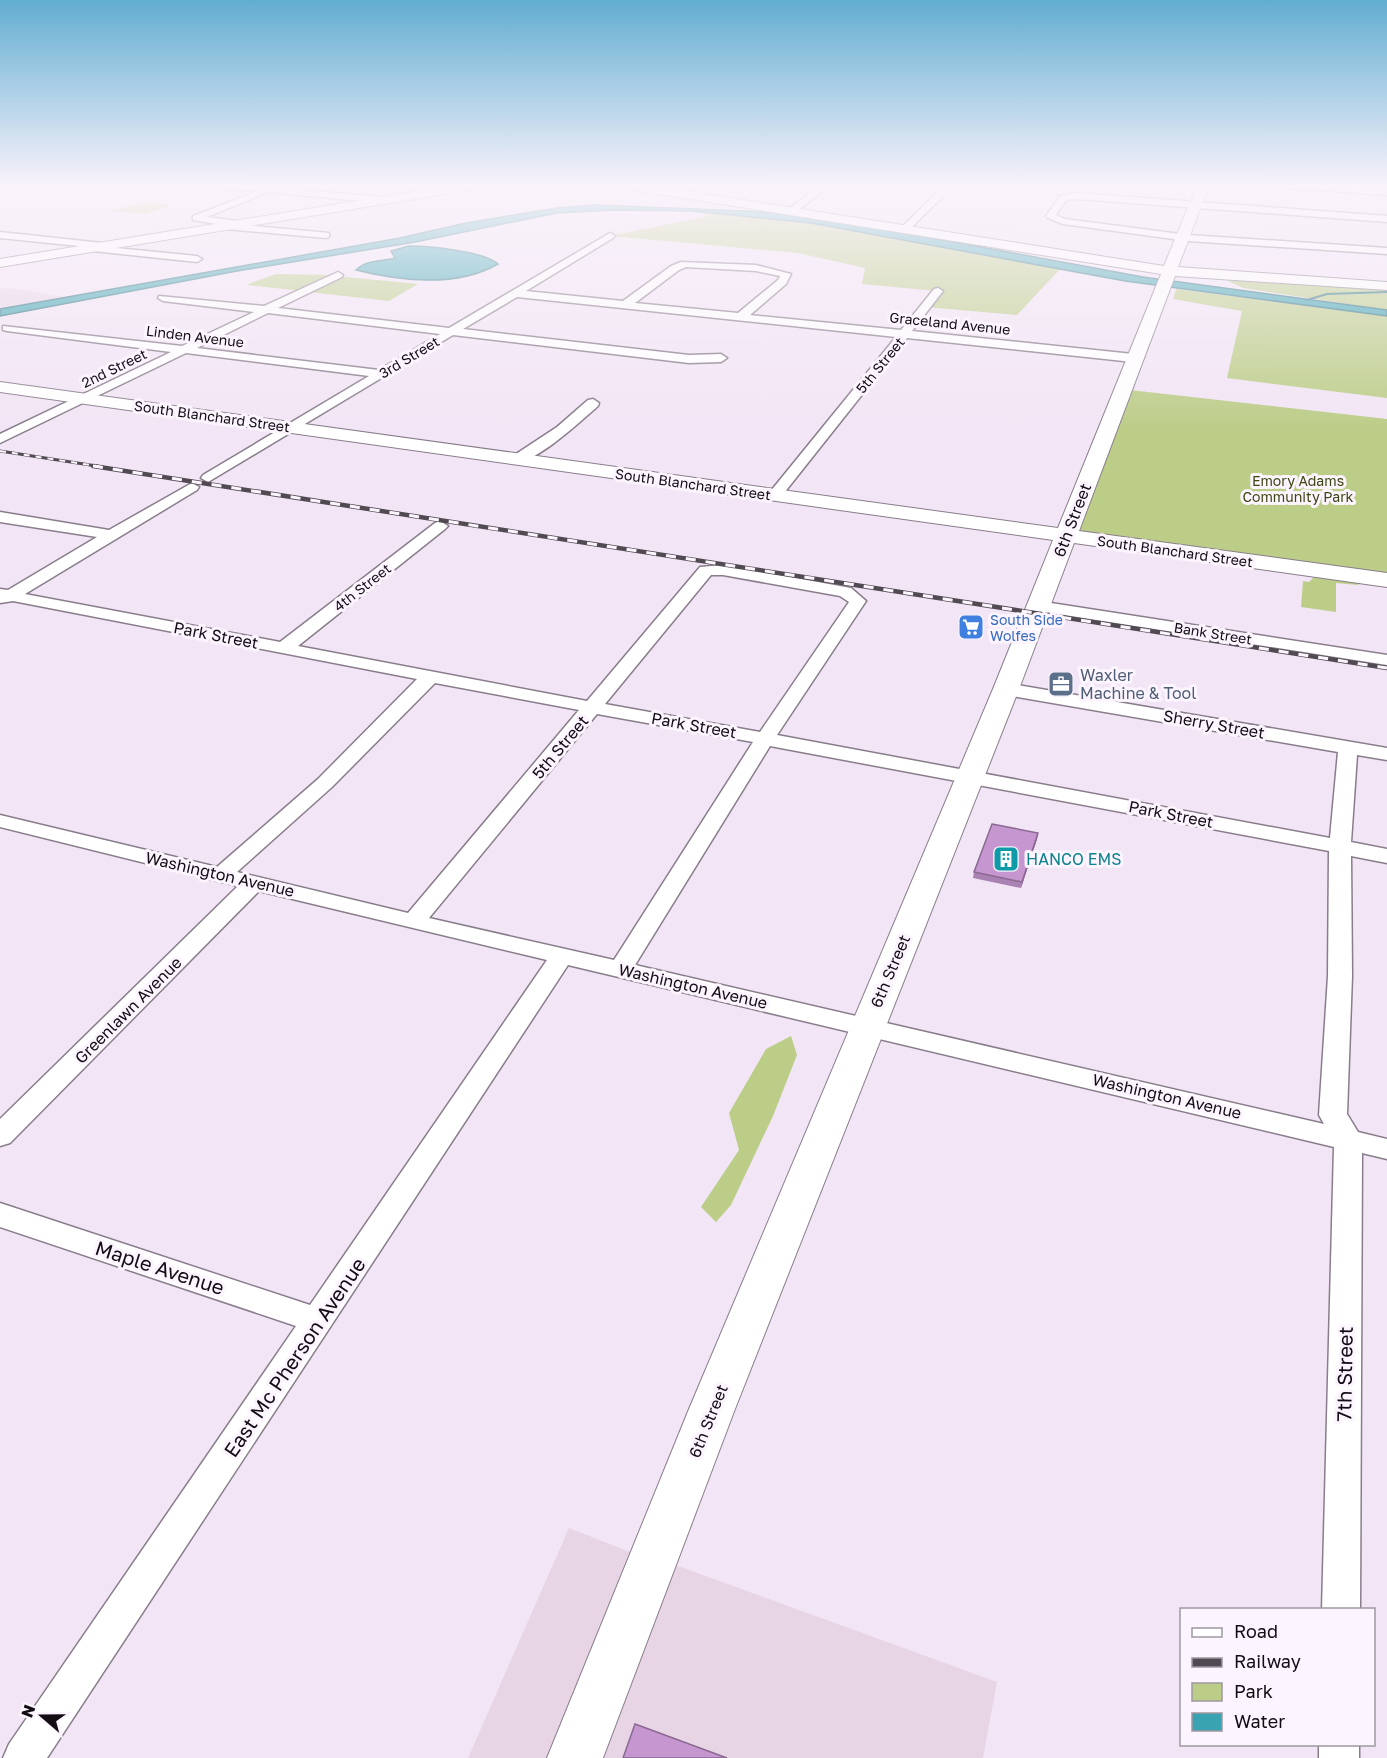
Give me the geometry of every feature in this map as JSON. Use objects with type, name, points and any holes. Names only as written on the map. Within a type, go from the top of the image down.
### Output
[{"type":"street","name":"3rd Street","points":[[208,478],[561,265]]},
{"type":"street","points":[[626,304],[675,268],[688,265]]},
{"type":"street","points":[[706,265],[768,270],[786,274],[782,282],[742,316]]},
{"type":"street","points":[[1089,265],[1165,280],[1387,286]]},
{"type":"street","name":"6th Street","points":[[575,1758],[712,1409],[1006,689],[1171,265]]},
{"type":"street","name":"2nd Street","points":[[0,439],[338,275]]},
{"type":"street","name":"5th Street","points":[[776,495],[938,291]]},
{"type":"street","name":"Graceland Avenue","points":[[513,293],[1133,358]]},
{"type":"street","points":[[163,298],[688,359],[721,358]]},
{"type":"street","name":"Linden Avenue","points":[[7,328],[381,374]]},
{"type":"street","name":"South Blanchard Street","points":[[0,387],[776,495],[1070,524],[1120,543],[1387,580]]},
{"type":"street","points":[[518,459],[562,430],[593,403]]},
{"type":"street","points":[[3,597],[192,487]]},
{"type":"street","points":[[0,517],[111,535]]},
{"type":"street","name":"4th Street","points":[[284,648],[440,526]]},
{"type":"street","name":"5th Street","points":[[413,922],[706,570],[734,572],[845,592],[858,601],[766,737]]},
{"type":"street","name":"Park Street","points":[[3,597],[766,737],[1387,856]]},
{"type":"street","name":"Bank Street","points":[[1038,606],[1387,660]]},
{"type":"street","points":[[222,874],[325,783],[431,676]]},
{"type":"street","name":"Sherry Street","points":[[1006,689],[1387,754]]},
{"type":"street","points":[[620,969],[766,737]]},
{"type":"street","points":[[1348,748],[1340,847],[1340,976],[1333,1115],[1348,1139]]},
{"type":"street","name":"Washington Avenue","points":[[0,822],[413,922],[868,1026],[1387,1149]]},
{"type":"street","name":"Greenlawn Avenue","points":[[0,1136],[255,882]]},
{"type":"street","name":"East Mc Pherson Avenue","points":[[23,1758],[563,955]]},
{"type":"street","name":"7th Street","points":[[1341,1608],[1348,1139]]},
{"type":"street","name":"Maple Avenue","points":[[0,1215],[319,1321]]},
{"type":"shaded area","points":[[8,288],[65,297],[0,309],[0,289]]},
{"type":"shaded area","points":[[569,1528],[653,1561],[681,1567],[997,1682],[983,1758],[468,1758]]},
{"type":"green space","points":[[852,265],[1063,266],[1017,315],[925,307],[937,291],[862,284],[865,268]]},
{"type":"green space","points":[[276,274],[333,275],[302,291],[246,285]]},
{"type":"green space","points":[[336,278],[418,284],[389,301],[309,292]]},
{"type":"green space","points":[[1224,279],[1387,289],[1387,310],[1243,288]]},
{"type":"green space","points":[[1176,289],[1387,316],[1387,398],[1227,378],[1242,311],[1173,299]]},
{"type":"green space","name":"Emory Adams Community Park","points":[[1121,389],[1387,419],[1387,580],[1066,536]]},
{"type":"green space","points":[[1314,577],[1359,583],[1358,585],[1336,583],[1336,612],[1301,607],[1303,581],[1309,582]]},
{"type":"green space","points":[[791,1036],[797,1055],[773,1116],[731,1205],[716,1222],[701,1207],[739,1150],[729,1113],[766,1049]]},
{"type":"water","points":[[248,265],[274,265],[0,316],[0,309]]},
{"type":"water","points":[[496,265],[464,277],[428,280],[391,277],[356,270],[360,266]]},
{"type":"water","points":[[1039,265],[1078,265],[1143,277],[1387,310],[1387,316],[1125,281]]},
{"type":"building","name":"HANCO EMS","points":[[992,824],[1038,833],[1022,882],[974,872]]},
{"type":"building","points":[[635,1724],[727,1758],[623,1758]]},
{"type":"waterway","points":[[1307,300],[1327,294],[1387,292]]},
{"type":"railway","points":[[0,451],[103,467]]},
{"type":"railway","points":[[93,466],[1387,668]]},
{"type":"place","name":"South Side Wolfes","points":[[971,627]]},
{"type":"place","name":"Waxler Machine & Tool","points":[[1061,684]]},
{"type":"place","name":"HANCO EMS","points":[[1006,859]]}]
